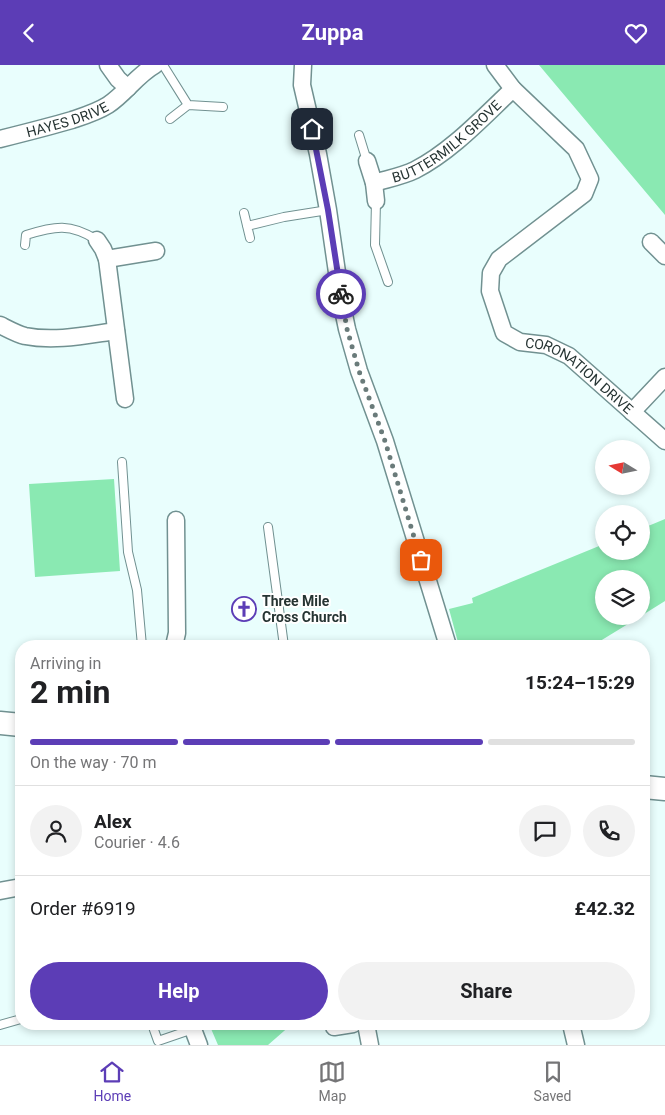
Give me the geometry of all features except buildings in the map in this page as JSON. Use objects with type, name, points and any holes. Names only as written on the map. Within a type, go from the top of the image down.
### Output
[{"type":"street","points":[[108,65],[118,79],[128,87]]},
{"type":"street","name":"HAYES DRIVE","points":[[0,139],[37,131],[107,106],[148,69],[155,65]]},
{"type":"street","points":[[289,65],[302,85]]},
{"type":"street","points":[[303,65],[302,85],[318,154],[347,329],[359,371],[385,441],[446,640]]},
{"type":"street","name":"CORONATION DRIVE","points":[[495,65],[514,89],[576,149],[590,179],[584,195],[499,259],[491,273],[490,291],[504,333],[520,342],[546,345],[570,356],[665,441]]},
{"type":"street","name":"BUTTERMILK GROVE","points":[[374,183],[413,171],[428,162],[451,146],[514,89]]},
{"type":"street","name":"BUTTERMILK GROVE","points":[[367,161],[374,183],[376,201]]},
{"type":"street","points":[[97,240],[107,259],[124,399]]},
{"type":"street","points":[[650,242],[665,256]]},
{"type":"street","points":[[107,259],[156,251]]},
{"type":"street","points":[[0,325],[24,336],[46,338],[116,331]]},
{"type":"street","points":[[632,412],[665,377]]},
{"type":"street","points":[[175,640],[177,633],[176,520]]},
{"type":"street","points":[[0,723],[15,724]]},
{"type":"street","points":[[650,788],[665,789]]},
{"type":"street","points":[[0,891],[15,888]]},
{"type":"street","points":[[193,1030],[199,1045]]},
{"type":"street","points":[[367,1030],[370,1045]]},
{"type":"street","points":[[572,1030],[576,1045]]},
{"type":"lane","points":[[163,65],[188,105]]},
{"type":"lane","points":[[170,119],[188,105],[222,107]]},
{"type":"lane","points":[[359,135],[367,161]]},
{"type":"lane","points":[[376,201],[375,245],[388,282]]},
{"type":"lane","points":[[247,226],[284,217],[328,210]]},
{"type":"lane","points":[[244,213],[250,238]]},
{"type":"lane","points":[[25,245],[26,235],[49,227],[69,227],[84,232],[97,240]]},
{"type":"lane","points":[[122,462],[128,552],[136,590],[141,640]]},
{"type":"lane","points":[[268,527],[283,640]]},
{"type":"lane","points":[[0,1025],[15,1021]]},
{"type":"lane","points":[[154,1030],[158,1041],[185,1030]]},
{"type":"green space","points":[[539,65],[665,65],[665,215]]},
{"type":"green space","points":[[114,479],[120,571],[35,577],[29,484]]},
{"type":"green space","points":[[665,519],[665,601],[650,610],[650,570],[595,570],[595,625],[626,625],[602,640],[457,640],[449,609],[473,603],[472,598],[595,548],[595,560],[650,560],[650,525]]},
{"type":"green space","points":[[212,1030],[285,1030],[268,1045],[218,1045]]},
{"type":"way so far","points":[[341,294],[347,329],[359,371],[385,441],[421,560]]},
{"type":"place","name":"Three Mile Cross Church","points":[[244,609]]},
{"type":"route","points":[[312,129],[328,210],[341,294]]}]
